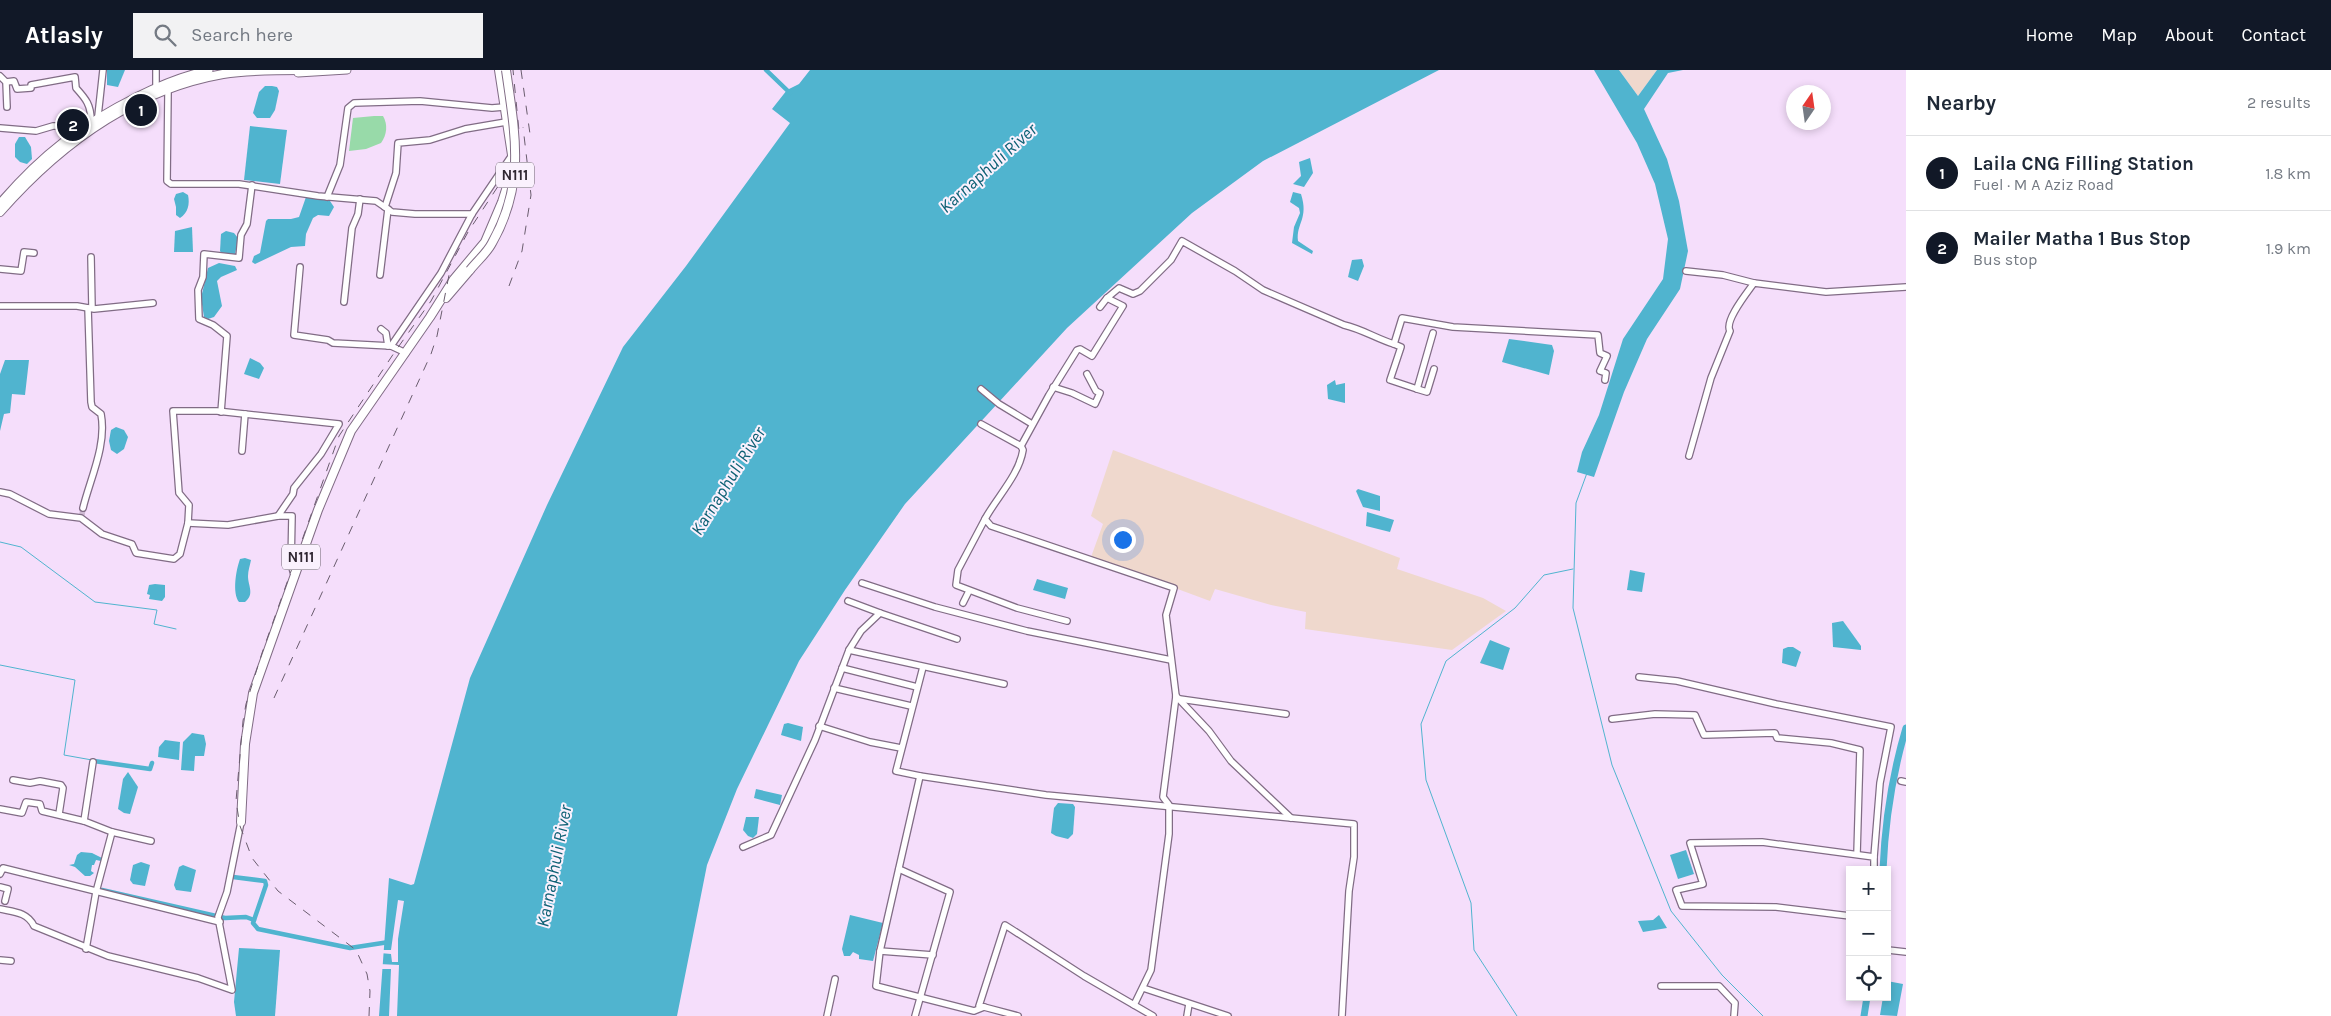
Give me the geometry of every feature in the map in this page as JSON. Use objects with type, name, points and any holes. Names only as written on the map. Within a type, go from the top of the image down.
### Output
[{"type":"highway","points":[[0,206],[52,154],[85,127],[161,88],[202,74],[221,70]]},
{"type":"highway","points":[[0,214],[39,171],[71,143],[94,127],[143,101],[183,85],[224,74],[303,70]]},
{"type":"highway","points":[[310,70],[322,70]]},
{"type":"highway","name":"N111","points":[[241,822],[244,761],[253,693],[294,574],[351,431],[454,279],[486,242],[493,228],[512,171],[512,156],[499,70]]},
{"type":"highway","name":"N111","points":[[430,317],[491,244],[501,224],[514,179],[516,143],[506,70]]},
{"type":"main road","points":[[0,203],[50,152],[91,120],[156,87],[209,70]]},
{"type":"main road","points":[[0,214],[40,173],[89,133],[126,112],[168,93],[201,81],[232,75],[347,70]]},
{"type":"street","points":[[98,116],[102,70]]},
{"type":"street","points":[[156,70],[156,87]]},
{"type":"street","points":[[0,76],[6,82],[7,107]]},
{"type":"street","points":[[6,82],[14,82],[17,89],[31,88],[31,85],[75,77],[76,88],[86,98],[90,106],[91,120]]},
{"type":"street","points":[[168,93],[166,154],[169,183],[252,185],[327,197],[376,202],[392,212],[472,214]]},
{"type":"street","points":[[327,197],[343,155],[348,108],[354,103],[420,101],[492,108],[504,107]]},
{"type":"street","points":[[380,275],[386,208],[396,172],[398,143],[430,140],[465,129],[506,122]]},
{"type":"street","points":[[0,128],[36,131],[53,126],[75,124],[82,126]]},
{"type":"street","points":[[389,346],[441,273],[472,214],[512,156]]},
{"type":"street","points":[[221,412],[226,336],[213,325],[199,319],[198,290],[204,277],[204,254],[239,258],[241,235],[247,224],[252,185]]},
{"type":"street","points":[[344,302],[352,228],[358,214],[360,199]]},
{"type":"street","points":[[1100,307],[1119,288],[1133,294],[1140,291],[1171,260],[1182,241],[1235,271],[1263,290],[1358,329],[1374,338],[1401,347],[1390,380],[1427,392],[1434,369]]},
{"type":"street","points":[[0,269],[21,271],[24,252],[34,253]]},
{"type":"street","points":[[83,508],[100,452],[102,430],[101,414],[92,407],[91,402],[91,257]]},
{"type":"street","points":[[300,267],[294,335],[328,340],[333,343],[389,346],[406,352]]},
{"type":"street","points":[[1686,272],[1723,275],[1754,283],[1826,292],[1906,288]]},
{"type":"street","points":[[1689,456],[1711,378],[1730,331],[1729,324],[1754,283]]},
{"type":"street","points":[[1067,621],[1017,608],[969,591],[956,584],[958,570],[995,502],[1007,485],[1024,451],[1022,446],[1032,424],[1053,387],[1077,350],[1080,349],[1092,356],[1123,306],[1107,298]]},
{"type":"street","points":[[0,306],[77,306],[90,308],[153,303]]},
{"type":"street","points":[[1394,344],[1402,318],[1453,327],[1598,335],[1600,353],[1607,356],[1600,372],[1606,373],[1604,380]]},
{"type":"street","points":[[381,329],[386,333],[389,346]]},
{"type":"street","points":[[1417,389],[1433,333]]},
{"type":"street","points":[[1053,387],[1072,392],[1096,404],[1100,393],[1096,391],[1087,374]]},
{"type":"street","points":[[980,389],[1032,424]]},
{"type":"street","points":[[0,492],[10,494],[49,514],[81,517],[102,534],[132,544],[136,553],[174,558],[180,554],[188,523],[189,505],[179,493],[173,411],[221,412],[339,424],[321,454],[294,488],[293,494],[278,516]]},
{"type":"street","points":[[242,451],[244,414]]},
{"type":"street","points":[[981,424],[1022,446]]},
{"type":"street","points":[[188,523],[228,526],[278,516],[292,516],[291,564],[294,574]]},
{"type":"street","points":[[986,519],[991,526],[1174,588],[1166,615],[1171,660],[1178,697],[1163,797],[1169,805],[1169,834],[1151,970],[1134,1004]]},
{"type":"street","points":[[862,583],[935,607],[1027,632],[1171,660]]},
{"type":"street","points":[[964,604],[969,591]]},
{"type":"street","points":[[848,601],[957,639]]},
{"type":"street","points":[[743,847],[771,835],[815,740],[849,650],[861,631],[880,613]]},
{"type":"street","points":[[849,650],[1004,684]]},
{"type":"street","points":[[923,667],[911,706],[896,771],[1046,795],[1169,805],[1354,824],[1342,1016]]},
{"type":"street","points":[[842,668],[917,687]]},
{"type":"street","points":[[1639,677],[1668,679],[1776,704],[1891,727],[1880,783],[1874,866]]},
{"type":"street","points":[[834,688],[911,706]]},
{"type":"street","points":[[1178,697],[1286,714]]},
{"type":"street","points":[[1178,697],[1209,731],[1231,761],[1291,818]]},
{"type":"street","points":[[1612,719],[1655,714],[1694,715],[1704,735],[1775,733],[1777,738],[1831,743],[1860,750],[1857,854]]},
{"type":"street","points":[[819,726],[870,742],[901,748]]},
{"type":"street","points":[[84,821],[93,762]]},
{"type":"street","points":[[920,776],[880,951],[876,986],[974,1011],[984,1007]]},
{"type":"street","points":[[13,780],[30,783],[40,781],[62,785],[59,814]]},
{"type":"street","points":[[0,809],[22,813],[25,803],[33,802],[40,804],[42,811],[84,821],[112,832],[151,841]]},
{"type":"street","points":[[0,908],[24,914],[30,918],[34,926],[86,948],[124,961],[198,978],[232,990],[219,918],[241,822]]},
{"type":"street","points":[[86,948],[96,892],[112,832]]},
{"type":"street","points":[[1846,915],[1776,906],[1682,906],[1676,890],[1703,884],[1690,842],[1762,842],[1874,857]]},
{"type":"street","points":[[0,874],[4,868],[62,881],[96,892],[219,918]]},
{"type":"street","points":[[898,868],[950,892],[923,994],[915,1016]]},
{"type":"street","points":[[0,887],[8,889],[5,901]]},
{"type":"street","points":[[1018,1016],[978,1006],[1005,925],[1084,976],[1153,1016]]},
{"type":"street","points":[[1891,950],[1906,952]]},
{"type":"street","points":[[880,951],[933,955]]},
{"type":"street","points":[[0,960],[11,961]]},
{"type":"street","points":[[827,1016],[835,979]]},
{"type":"street","points":[[1661,986],[1719,986],[1735,1003],[1734,1016]]},
{"type":"street","points":[[1143,988],[1228,1016]]},
{"type":"street","points":[[1187,1016],[1189,1004]]},
{"type":"street","points":[[1207,1016],[1209,1009]]},
{"type":"shaded area","points":[[1619,70],[1657,70],[1638,96]]},
{"type":"shaded area","points":[[1113,450],[1400,558],[1397,569],[1483,598],[1506,611],[1452,650],[1305,629],[1306,612],[1271,605],[1215,589],[1210,601],[1091,557],[1103,524],[1091,516]]},
{"type":"green space","points":[[383,116],[386,122],[386,133],[381,143],[366,149],[349,151],[353,118]]},
{"type":"water","points":[[107,70],[125,70],[118,87],[107,85]]},
{"type":"water","name":"Karnaphuli River","points":[[810,70],[1439,70],[1263,161],[1192,213],[1067,328],[905,504],[845,590],[799,661],[737,789],[707,865],[677,1016],[379,1016],[389,878],[411,885],[414,884],[470,678],[547,505],[623,347],[686,266],[790,123],[772,109],[787,90],[799,84]]},
{"type":"water","points":[[1594,70],[1619,70],[1638,96],[1657,70],[1683,70],[1668,73],[1644,109],[1667,159],[1679,201],[1688,251],[1680,289],[1647,339],[1624,392],[1594,477],[1577,472],[1582,452],[1599,415],[1623,339],[1663,279],[1668,239],[1655,184],[1637,143]]},
{"type":"water","points":[[265,86],[277,87],[279,91],[275,110],[270,118],[257,118],[253,113],[259,92]]},
{"type":"water","points":[[250,126],[287,130],[280,184],[244,180]]},
{"type":"water","points":[[19,137],[25,137],[31,147],[32,159],[27,164],[20,162],[15,157],[15,144]]},
{"type":"water","points":[[1310,158],[1313,173],[1304,187],[1293,184],[1301,176],[1299,162]]},
{"type":"water","points":[[183,192],[188,195],[189,202],[187,211],[180,218],[176,215],[174,199],[176,194]]},
{"type":"water","points":[[1293,192],[1301,194],[1304,209],[1298,241],[1313,251],[1312,254],[1292,243],[1294,227],[1300,213],[1299,208],[1290,202]]},
{"type":"water","points":[[306,197],[330,201],[334,207],[329,216],[318,215],[313,218],[306,234],[305,246],[291,247],[255,264],[252,262],[254,256],[260,253],[266,221],[268,219],[299,217]]},
{"type":"water","points":[[192,227],[193,252],[174,252],[175,231]]},
{"type":"water","points":[[226,231],[234,233],[238,238],[235,255],[222,254],[220,251],[221,234]]},
{"type":"water","points":[[1362,259],[1364,266],[1358,281],[1348,277],[1352,260]]},
{"type":"water","points":[[219,263],[235,266],[237,270],[221,277],[217,281],[222,306],[214,317],[208,319],[204,317],[201,298],[208,268]]},
{"type":"water","points":[[1509,339],[1552,345],[1554,351],[1549,375],[1502,362]]},
{"type":"water","points":[[250,358],[260,363],[264,368],[259,379],[244,374]]},
{"type":"water","points":[[5,360],[29,360],[25,395],[12,394],[10,413],[4,414],[0,431],[0,374]]},
{"type":"water","points":[[1335,380],[1336,385],[1345,383],[1345,403],[1328,399],[1327,385]]},
{"type":"water","points":[[116,427],[124,430],[128,437],[124,449],[117,454],[111,450],[109,441],[111,430]]},
{"type":"water","points":[[1358,489],[1380,496],[1380,511],[1363,507],[1356,491]]},
{"type":"water","points":[[1367,512],[1394,520],[1390,532],[1366,526]]},
{"type":"water","points":[[240,559],[251,560],[248,576],[250,596],[245,602],[239,602],[235,587],[236,575]]},
{"type":"water","points":[[1630,570],[1645,573],[1642,592],[1627,590]]},
{"type":"water","points":[[1037,579],[1068,588],[1065,599],[1033,590]]},
{"type":"water","points":[[149,585],[165,585],[165,597],[162,601],[149,599],[150,595],[147,594]]},
{"type":"water","points":[[1843,621],[1861,646],[1861,650],[1833,647],[1832,623]]},
{"type":"water","points":[[1490,640],[1510,648],[1503,670],[1480,663]]},
{"type":"water","points":[[1793,647],[1801,652],[1796,667],[1782,663],[1783,649]]},
{"type":"water","points":[[788,723],[803,727],[801,741],[781,735],[784,724]]},
{"type":"water","points":[[192,733],[204,735],[206,744],[204,756],[195,756],[194,771],[181,770],[183,742]]},
{"type":"water","points":[[165,740],[180,742],[179,760],[158,757],[159,747]]},
{"type":"water","points":[[128,772],[138,787],[130,814],[118,809],[123,779]]},
{"type":"water","points":[[756,789],[782,795],[780,805],[754,798]]},
{"type":"water","points":[[1058,803],[1073,804],[1075,807],[1073,834],[1068,839],[1051,833],[1054,808]]},
{"type":"water","points":[[746,817],[759,817],[757,834],[753,838],[748,836],[743,830]]},
{"type":"water","points":[[1686,850],[1694,874],[1678,879],[1670,855]]},
{"type":"water","points":[[81,852],[92,853],[102,858],[101,861],[96,860],[94,865],[92,865],[91,871],[94,873],[90,876],[85,876],[75,867],[69,865],[74,864],[77,855]]},
{"type":"water","points":[[141,862],[150,865],[145,886],[133,884],[130,880],[133,865]]},
{"type":"water","points":[[183,865],[196,870],[191,892],[176,890],[174,885],[179,867]]},
{"type":"water","points":[[850,915],[883,923],[873,961],[859,959],[859,955],[853,952],[850,956],[844,956],[842,949]]},
{"type":"water","points":[[1659,915],[1667,928],[1643,932],[1638,921],[1653,920]]},
{"type":"water","points":[[239,948],[280,950],[275,1016],[236,1016],[234,1002]]},
{"type":"water","points":[[1891,982],[1903,984],[1897,1016],[1880,1015],[1882,1001],[1891,1001]]},
{"type":"pier","points":[[398,900],[404,901],[398,939],[398,962],[392,962],[391,954],[380,953],[380,950],[391,950]]},
{"type":"pier","points":[[379,964],[399,965],[397,1016],[389,1016],[391,969],[379,969]]},
{"type":"waterway","points":[[766,70],[790,93]]},
{"type":"waterway","points":[[1587,473],[1576,503],[1573,608],[1612,765],[1671,911],[1722,975],[1763,1016]]},
{"type":"waterway","points":[[0,542],[21,547],[95,602],[157,610],[154,624],[176,629]]},
{"type":"waterway","points":[[1517,1016],[1474,950],[1471,903],[1426,780],[1421,724],[1446,661],[1515,608],[1544,575],[1573,569]]},
{"type":"waterway","points":[[0,665],[75,680],[64,755],[92,760]]},
{"type":"waterway","points":[[1883,866],[1890,798],[1906,728]]},
{"type":"waterway","points":[[94,761],[150,769],[152,763]]},
{"type":"waterway","points":[[233,877],[265,881],[266,885],[253,923],[258,929],[350,948],[389,942]]},
{"type":"waterway","points":[[102,890],[225,918],[246,917],[254,920]]},
{"type":"waterway","points":[[1864,1016],[1866,1001]]},
{"type":"tunnel","points":[[82,515],[83,508]]},
{"type":"railway","points":[[369,1016],[370,991],[367,974],[356,950],[278,891],[252,858],[240,826],[236,801],[243,721],[246,704],[262,653],[339,436],[431,301],[468,232],[512,165],[519,131],[513,70]]},
{"type":"railway","points":[[521,70],[530,134]]},
{"type":"railway","points":[[509,286],[522,251],[531,195],[523,127]]},
{"type":"railway","points":[[274,698],[431,354],[437,336],[449,275]]},
{"type":"place","name":"Laila CNG Filling Station","points":[[141,110]]},
{"type":"place","name":"Mailer Matha 1 Bus Stop","points":[[73,125]]}]
